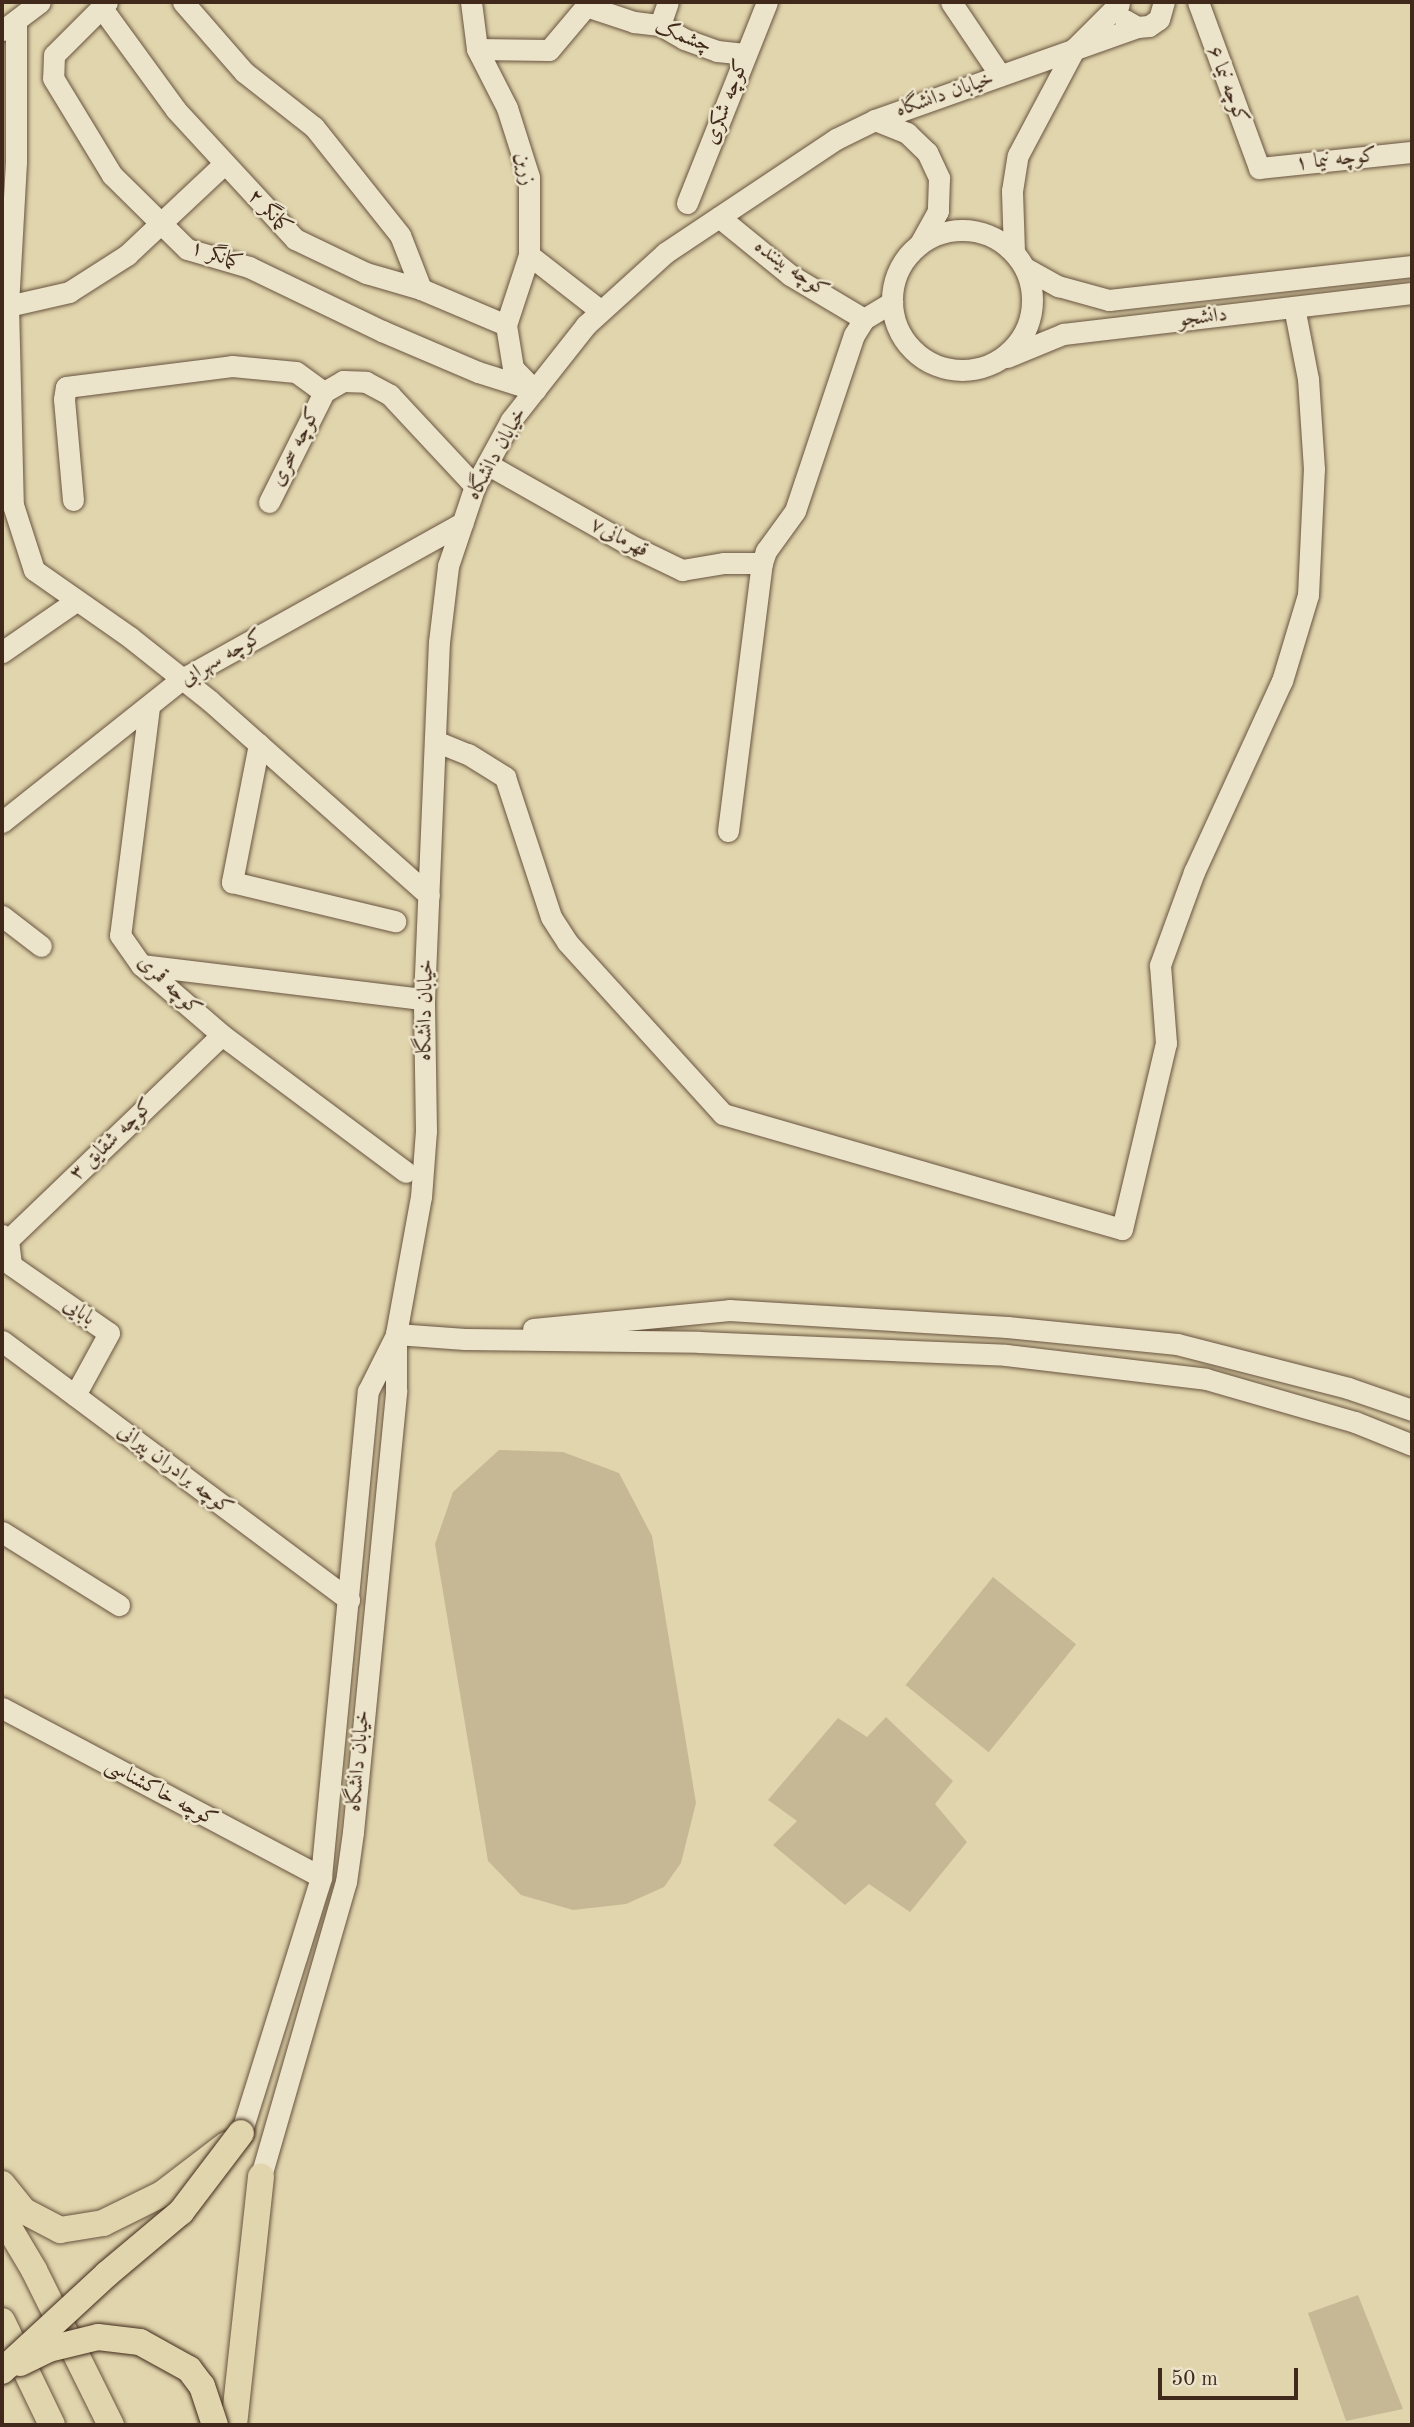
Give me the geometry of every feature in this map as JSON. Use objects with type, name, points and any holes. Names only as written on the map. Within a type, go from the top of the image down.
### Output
[{"type":"main road","points":[[2,2184],[24,2211],[60,2230],[103,2222],[162,2194],[241,2133]]},
{"type":"main road","points":[[2,2372],[107,2274],[181,2212],[241,2133]]},
{"type":"main road","points":[[234,2425],[261,2176]]},
{"type":"main road","points":[[2,2216],[34,2270],[111,2425]]},
{"type":"main road","points":[[2,2321],[52,2425]]},
{"type":"main road","points":[[2,2372],[49,2349],[98,2337],[139,2342],[189,2369],[202,2386],[215,2425]]},
{"type":"street","points":[[40,2],[9,27],[16,162],[8,306],[13,505],[34,570],[131,638],[182,679],[429,895]]},
{"type":"street","points":[[183,2],[244,72],[314,128],[400,235],[421,289]]},
{"type":"street","name":"زرین","points":[[471,2],[477,49],[507,108],[529,177],[529,255],[506,325]]},
{"type":"street","points":[[660,25],[668,2]]},
{"type":"street","name":"کوچه شکری","points":[[687,203],[767,2]]},
{"type":"street","points":[[951,2],[1000,75]]},
{"type":"street","points":[[1165,5],[1190,2]]},
{"type":"street","name":"کوچه نیما ۶","points":[[1198,2],[1259,168]]},
{"type":"street","points":[[1119,3],[1126,21],[1137,27]]},
{"type":"street","name":"خیابان دانشگاه","points":[[1075,48],[1119,3]]},
{"type":"street","name":"کمانگر ۲","points":[[104,5],[176,110],[295,239],[366,272],[421,289],[506,325]]},
{"type":"street","name":"کمانگر ۱","points":[[104,5],[54,55],[53,78],[112,175],[187,249],[249,267],[382,331],[478,372],[535,390]]},
{"type":"street","name":"خیابان دانشگاه","points":[[261,2176],[345,1882],[396,1390],[397,1334],[421,1197],[426,1131],[424,999],[439,642],[447,577],[461,523],[475,486],[511,420],[535,390],[601,311],[665,253],[836,139],[876,120],[1000,75],[1137,27],[1149,26],[1159,19],[1165,5]]},
{"type":"street","name":"چشمک","points":[[477,49],[549,50],[586,6],[634,22],[660,25],[684,39],[706,47],[745,54]]},
{"type":"street","points":[[876,120],[907,133],[917,142],[927,152],[939,178],[938,211],[920,244],[900,270],[892,303],[897,326],[909,346],[928,362],[951,370],[975,369],[998,361],[1020,339],[1032,310],[1032,289],[1020,260],[1013,191],[1018,155],[1075,48]]},
{"type":"street","name":"کوچه نیما ۱","points":[[1259,168],[1412,152]]},
{"type":"street","points":[[8,306],[69,292],[127,255],[224,164]]},
{"type":"street","name":"کوچه بیننده","points":[[719,217],[790,275],[864,319]]},
{"type":"street","points":[[920,244],[939,234],[958,230],[979,232],[998,240],[1020,260]]},
{"type":"street","points":[[529,255],[601,311]]},
{"type":"street","name":"دانشجو","points":[[1020,260],[1058,286],[1109,300],[1412,266]]},
{"type":"street","name":"دانشجو","points":[[998,361],[1063,334],[1412,293]]},
{"type":"street","points":[[728,831],[762,562],[766,551],[795,511],[854,335],[864,319],[892,303]]},
{"type":"street","points":[[435,741],[468,754],[505,777],[551,917],[566,942],[723,1114],[1122,1228],[1166,1043],[1160,965],[1194,872],[1282,681],[1308,595],[1314,469],[1308,379],[1294,307]]},
{"type":"street","points":[[506,325],[513,368],[535,390]]},
{"type":"street","points":[[73,500],[64,400],[66,387],[232,366],[296,372],[324,393],[343,381],[366,382],[390,395],[475,486]]},
{"type":"street","name":"کوچه سحری","points":[[269,502],[324,393]]},
{"type":"street","name":"قهرمانی۷","points":[[487,464],[630,545],[682,570],[724,563],[762,562]]},
{"type":"street","name":"کوچه سهرابی","points":[[2,821],[182,679],[461,523]]},
{"type":"street","points":[[2,652],[76,601]]},
{"type":"street","name":"کوچه قمری","points":[[149,707],[120,935],[141,965],[222,1035],[405,1172]]},
{"type":"street","points":[[259,744],[232,882],[395,921]]},
{"type":"street","points":[[2,916],[41,946]]},
{"type":"street","points":[[141,965],[424,999]]},
{"type":"street","name":"کوچه شقایق ۳","points":[[5,1237],[222,1035]]},
{"type":"street","name":"بابایی","points":[[5,1237],[12,1265],[109,1333],[75,1395]]},
{"type":"street","points":[[466,1339],[587,1322],[729,1310],[1007,1326],[1177,1344],[1348,1388],[1412,1410]]},
{"type":"street","points":[[1006,1355],[1007,1326]]},
{"type":"street","points":[[397,1334],[466,1339],[699,1342],[1006,1355],[1206,1379],[1355,1422],[1412,1445]]},
{"type":"street","name":"خیابان دانشگاه","points":[[241,2133],[321,1877],[368,1391],[397,1334]]},
{"type":"street","name":"کوچه برادران پیرانی","points":[[4,1347],[75,1395],[349,1600]]},
{"type":"street","points":[[2,1532],[119,1605]]},
{"type":"street","name":"کوچه خاکشناسی","points":[[2,1708],[321,1877]]},
{"type":"shaded area","points":[[499,1450],[563,1452],[619,1473],[652,1536],[696,1803],[681,1863],[664,1887],[626,1904],[573,1910],[521,1895],[488,1861],[435,1544],[453,1492]]},
{"type":"shaded area","points":[[993,1577],[1076,1644],[989,1752],[906,1685]]},
{"type":"shaded area","points":[[886,1717],[953,1781],[935,1804],[967,1842],[910,1912],[869,1884],[845,1905],[773,1845],[797,1821],[768,1800],[838,1718],[867,1737]]},
{"type":"shaded area","points":[[1358,2295],[1403,2409],[1346,2421],[1308,2313]]}]
